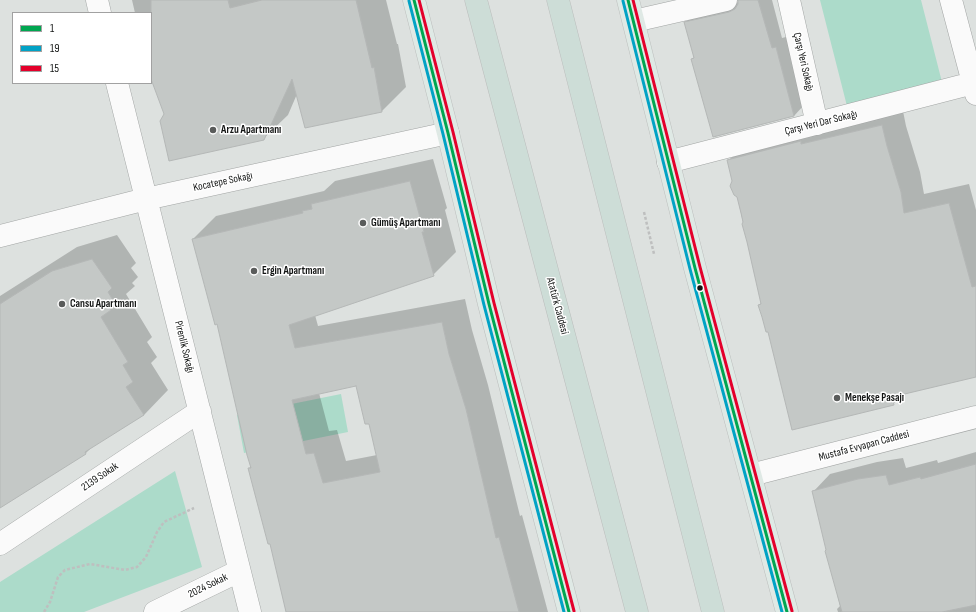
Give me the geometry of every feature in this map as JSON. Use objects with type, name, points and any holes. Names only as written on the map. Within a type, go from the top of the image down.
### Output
[{"type":"highway","name":"Atatürk Caddesi","points":[[476,0],[638,612]]},
{"type":"highway","points":[[558,0],[713,612]]},
{"type":"main road","points":[[414,0],[489,304],[570,612]]},
{"type":"main road","points":[[631,10],[695,268],[787,612]]},
{"type":"street","points":[[97,0],[100,12]]},
{"type":"street","points":[[631,10],[726,0]]},
{"type":"street","name":"Çarşı Yeri Sokağı","points":[[789,0],[817,124]]},
{"type":"street","points":[[951,0],[975,89]]},
{"type":"street","name":"Pirenlik Sokağı","points":[[117,84],[250,612]]},
{"type":"street","name":"Çarşı Yeri Dar Sokağı","points":[[668,162],[817,124],[975,89]]},
{"type":"street","name":"Kocatepe Sokağı","points":[[0,236],[146,199],[448,133]]},
{"type":"street","name":"2139 Sokak","points":[[0,544],[200,411]]},
{"type":"street","name":"Mustafa Evyapan Caddesi","points":[[751,475],[976,417]]},
{"type":"street","name":"2024 Sokak","points":[[155,612],[239,571]]},
{"type":"path","points":[[644,212],[655,258]]},
{"type":"path","points":[[44,612],[50,602],[58,577],[65,570],[90,564],[124,570],[137,567],[146,556],[157,532],[164,522],[221,497]]},
{"type":"green space","points":[[820,0],[921,0],[943,86],[848,110]]},
{"type":"green space","points":[[341,394],[348,432],[244,453],[237,415]]},
{"type":"green space","points":[[175,471],[202,567],[84,612],[0,612],[0,582]]},
{"type":"building","points":[[151,0],[228,0],[230,8],[262,0],[356,0],[372,68],[374,67],[382,112],[305,128],[292,79],[264,140],[169,161],[160,121],[164,114],[152,82]]},
{"type":"building","points":[[738,0],[758,0],[772,48],[776,47],[794,116],[713,137],[691,59],[694,58],[684,22],[729,12],[735,9],[738,4]]},
{"type":"building","points":[[882,125],[901,192],[904,213],[949,203],[972,287],[976,286],[976,377],[892,397],[894,405],[792,430],[768,332],[766,332],[758,305],[761,304],[737,197],[734,195],[730,186],[732,181],[727,160],[801,141],[801,144]]},
{"type":"building","points":[[410,181],[434,276],[289,325],[295,348],[442,322],[449,354],[466,409],[496,538],[499,537],[519,612],[286,612],[270,544],[268,544],[248,468],[251,468],[217,324],[215,325],[192,239],[303,213],[302,211],[312,209],[311,204]],"holes":[[[356,386],[365,424],[369,424],[380,472],[323,483],[314,453],[306,454],[292,400]]]},
{"type":"building","points":[[92,259],[112,288],[108,292],[114,302],[108,307],[111,310],[101,317],[128,362],[123,365],[133,382],[126,387],[144,415],[85,452],[86,454],[0,508],[0,304],[52,271]]},
{"type":"building","points":[[976,464],[976,605],[942,612],[842,612],[825,551],[812,491],[858,479],[886,475],[889,485],[920,477],[921,479]]},
{"type":"transit line","name":"1","points":[[414,0],[489,304],[569,612]]},
{"type":"transit line","name":"15","points":[[419,0],[453,132],[494,303],[574,611]]},
{"type":"transit line","name":"1","points":[[628,0],[695,268],[787,612]]},
{"type":"transit line","name":"15","points":[[633,0],[700,267],[792,611]]},
{"type":"transit line","name":"19","points":[[409,1],[484,305],[564,612]]},
{"type":"transit line","name":"19","points":[[623,1],[690,269],[782,612]]},
{"type":"place","name":"Arzu Apartmanı","points":[[213,130]]},
{"type":"place","name":"Gümüş Apartmanı","points":[[363,223]]},
{"type":"place","name":"Ergin Apartmanı","points":[[254,271]]},
{"type":"place","name":"Cansu Apartmanı","points":[[62,304]]},
{"type":"place","name":"Menekşe Pasajı","points":[[837,398]]}]
